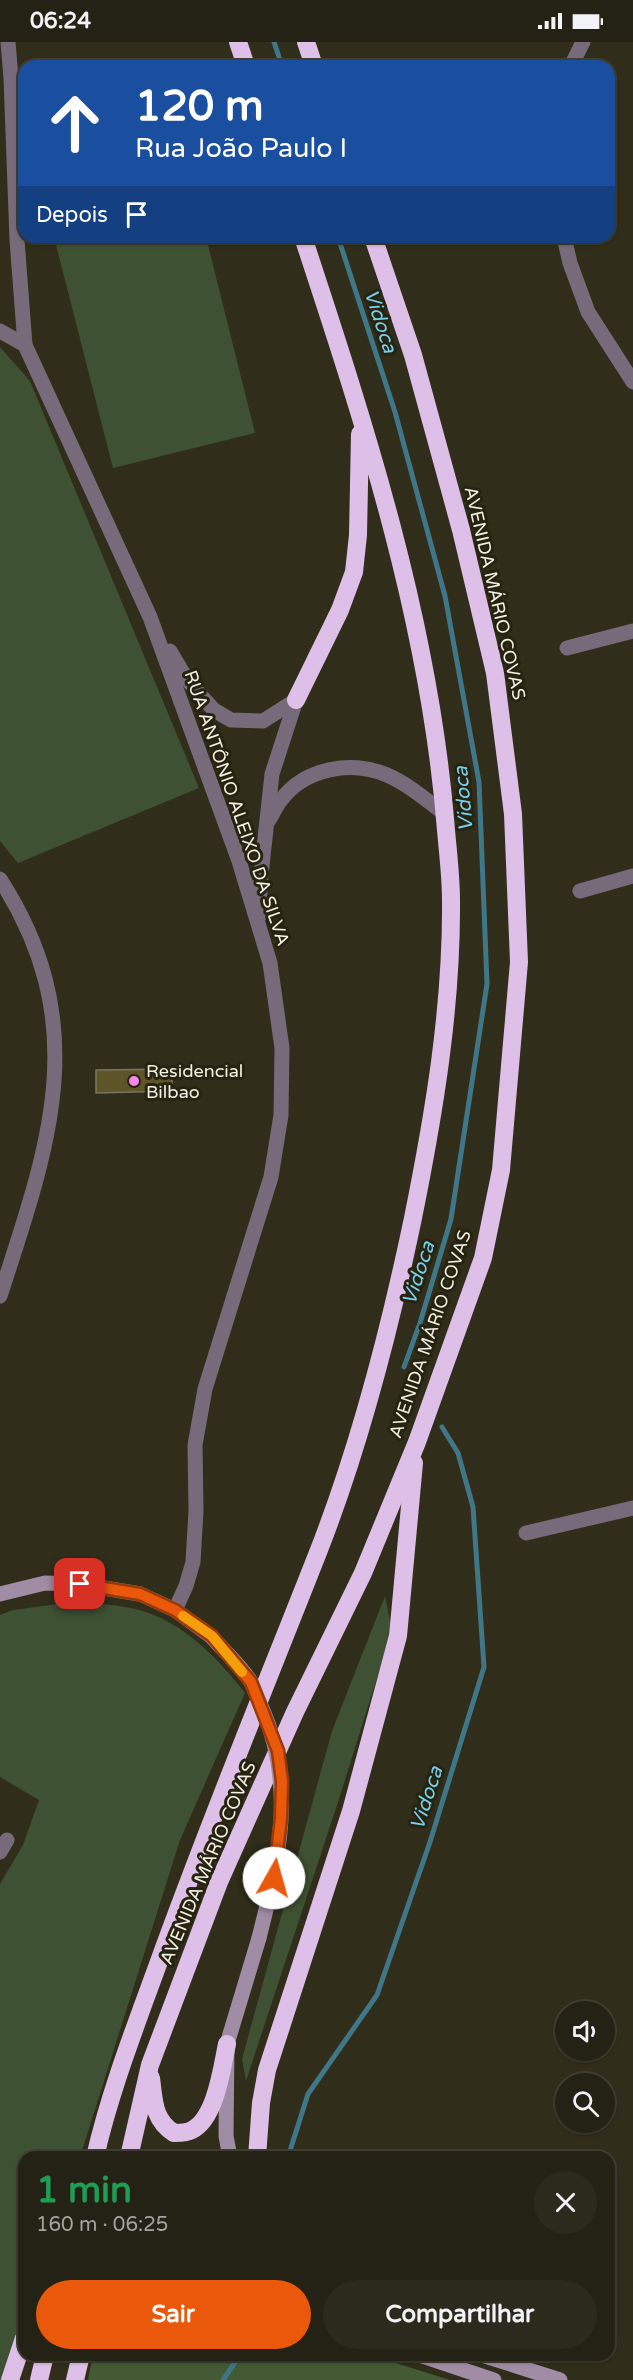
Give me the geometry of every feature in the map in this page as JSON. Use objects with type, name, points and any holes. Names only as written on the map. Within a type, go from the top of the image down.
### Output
[{"type":"highway","points":[[238,42],[244,60]]},
{"type":"highway","points":[[306,42],[312,60]]},
{"type":"highway","name":"AVENIDA MÁRIO COVAS","points":[[96,2151],[105,2111],[200,1847],[318,1552],[364,1421],[391,1322],[423,1167],[444,1038],[451,899],[445,814],[429,689],[391,517],[358,405],[305,243]]},
{"type":"highway","name":"AVENIDA MÁRIO COVAS","points":[[130,2151],[150,2065],[219,1882],[295,1712],[363,1573],[417,1442],[483,1258],[501,1170],[519,962],[514,825],[495,673],[461,530],[413,355],[375,243]]},
{"type":"highway","points":[[296,700],[340,610],[354,572],[361,450],[358,405]]},
{"type":"highway","points":[[257,2151],[261,2103],[267,2070],[351,1811],[398,1636],[417,1442]]},
{"type":"highway","points":[[150,2065],[158,2118],[164,2127],[174,2133],[184,2133],[200,2124],[210,2108],[218,2088],[227,2044]]},
{"type":"highway","points":[[90,2151],[105,2111]]},
{"type":"highway","points":[[10,2380],[18,2356]]},
{"type":"highway","points":[[39,2380],[44,2361]]},
{"type":"highway","points":[[75,2380],[80,2361]]},
{"type":"main road","points":[[0,1594],[45,1583],[80,1584],[140,1594],[175,1610],[212,1636],[251,1682],[278,1751],[282,1781],[281,1818],[274,1878],[259,1938],[227,2044],[226,2136],[229,2151]]},
{"type":"main road","points":[[437,2361],[494,2380]]},
{"type":"main road","points":[[501,2361],[560,2380]]},
{"type":"street","points":[[8,42],[12,78],[17,240],[26,345],[150,617],[186,678],[214,710],[231,720],[263,721],[296,700]]},
{"type":"street","points":[[574,60],[583,42]]},
{"type":"street","points":[[565,243],[570,263],[588,312],[633,382]]},
{"type":"street","points":[[0,331],[26,345]]},
{"type":"street","name":"RUA ANTÔNIO ALEIXO DA SILVA","points":[[150,617],[239,861],[270,963],[282,1048],[281,1115],[271,1177],[205,1389],[195,1445],[196,1511],[193,1562],[186,1586],[175,1610]]},
{"type":"street","points":[[567,648],[633,631]]},
{"type":"street","points":[[260,930],[261,884],[272,774],[296,700]]},
{"type":"street","points":[[266,826],[281,799],[298,783],[322,771],[341,767],[362,767],[387,775],[410,788],[445,814]]},
{"type":"street","points":[[580,891],[633,876]]},
{"type":"street","points":[[0,879],[18,908],[40,957],[52,1013],[56,1055],[54,1095],[45,1148],[0,1296]]},
{"type":"street","points":[[526,1533],[633,1508]]},
{"type":"green space","points":[[56,243],[208,243],[255,433],[113,468]]},
{"type":"green space","points":[[0,347],[30,381],[199,788],[18,863],[0,841]]},
{"type":"green space","points":[[385,1596],[392,1630],[246,2081],[242,2059],[332,1731]]},
{"type":"green space","points":[[80,1601],[122,1606],[153,1615],[183,1631],[210,1653],[245,1693],[180,1840],[82,2151],[18,2151],[18,2336],[3,2380],[0,2380],[0,1884],[23,1845],[39,1800],[0,1777],[0,1615],[13,1610]]},
{"type":"green space","points":[[92,2361],[389,2361],[450,2380],[88,2380]]},
{"type":"building","name":"Residencial Bilbao","points":[[172,1069],[172,1091],[96,1093],[96,1070]]},
{"type":"waterway","name":"Vidoca","points":[[274,42],[280,60]]},
{"type":"waterway","name":"Vidoca","points":[[340,243],[395,412],[445,596],[479,782],[487,984],[451,1219],[420,1323],[404,1367]]},
{"type":"waterway","name":"Vidoca","points":[[290,2151],[308,2094],[377,1995],[430,1842],[484,1667],[473,1507],[458,1453],[442,1427]]},
{"type":"waterway","points":[[223,2380],[236,2361]]},
{"type":"slow traffic","points":[[183,1616],[212,1636],[242,1672]]},
{"type":"place","name":"Residencial Bilbao","points":[[134,1081]]},
{"type":"route","points":[[80,1584],[140,1594],[175,1610],[212,1636],[251,1682],[278,1751],[282,1781],[281,1818],[274,1878]]}]
